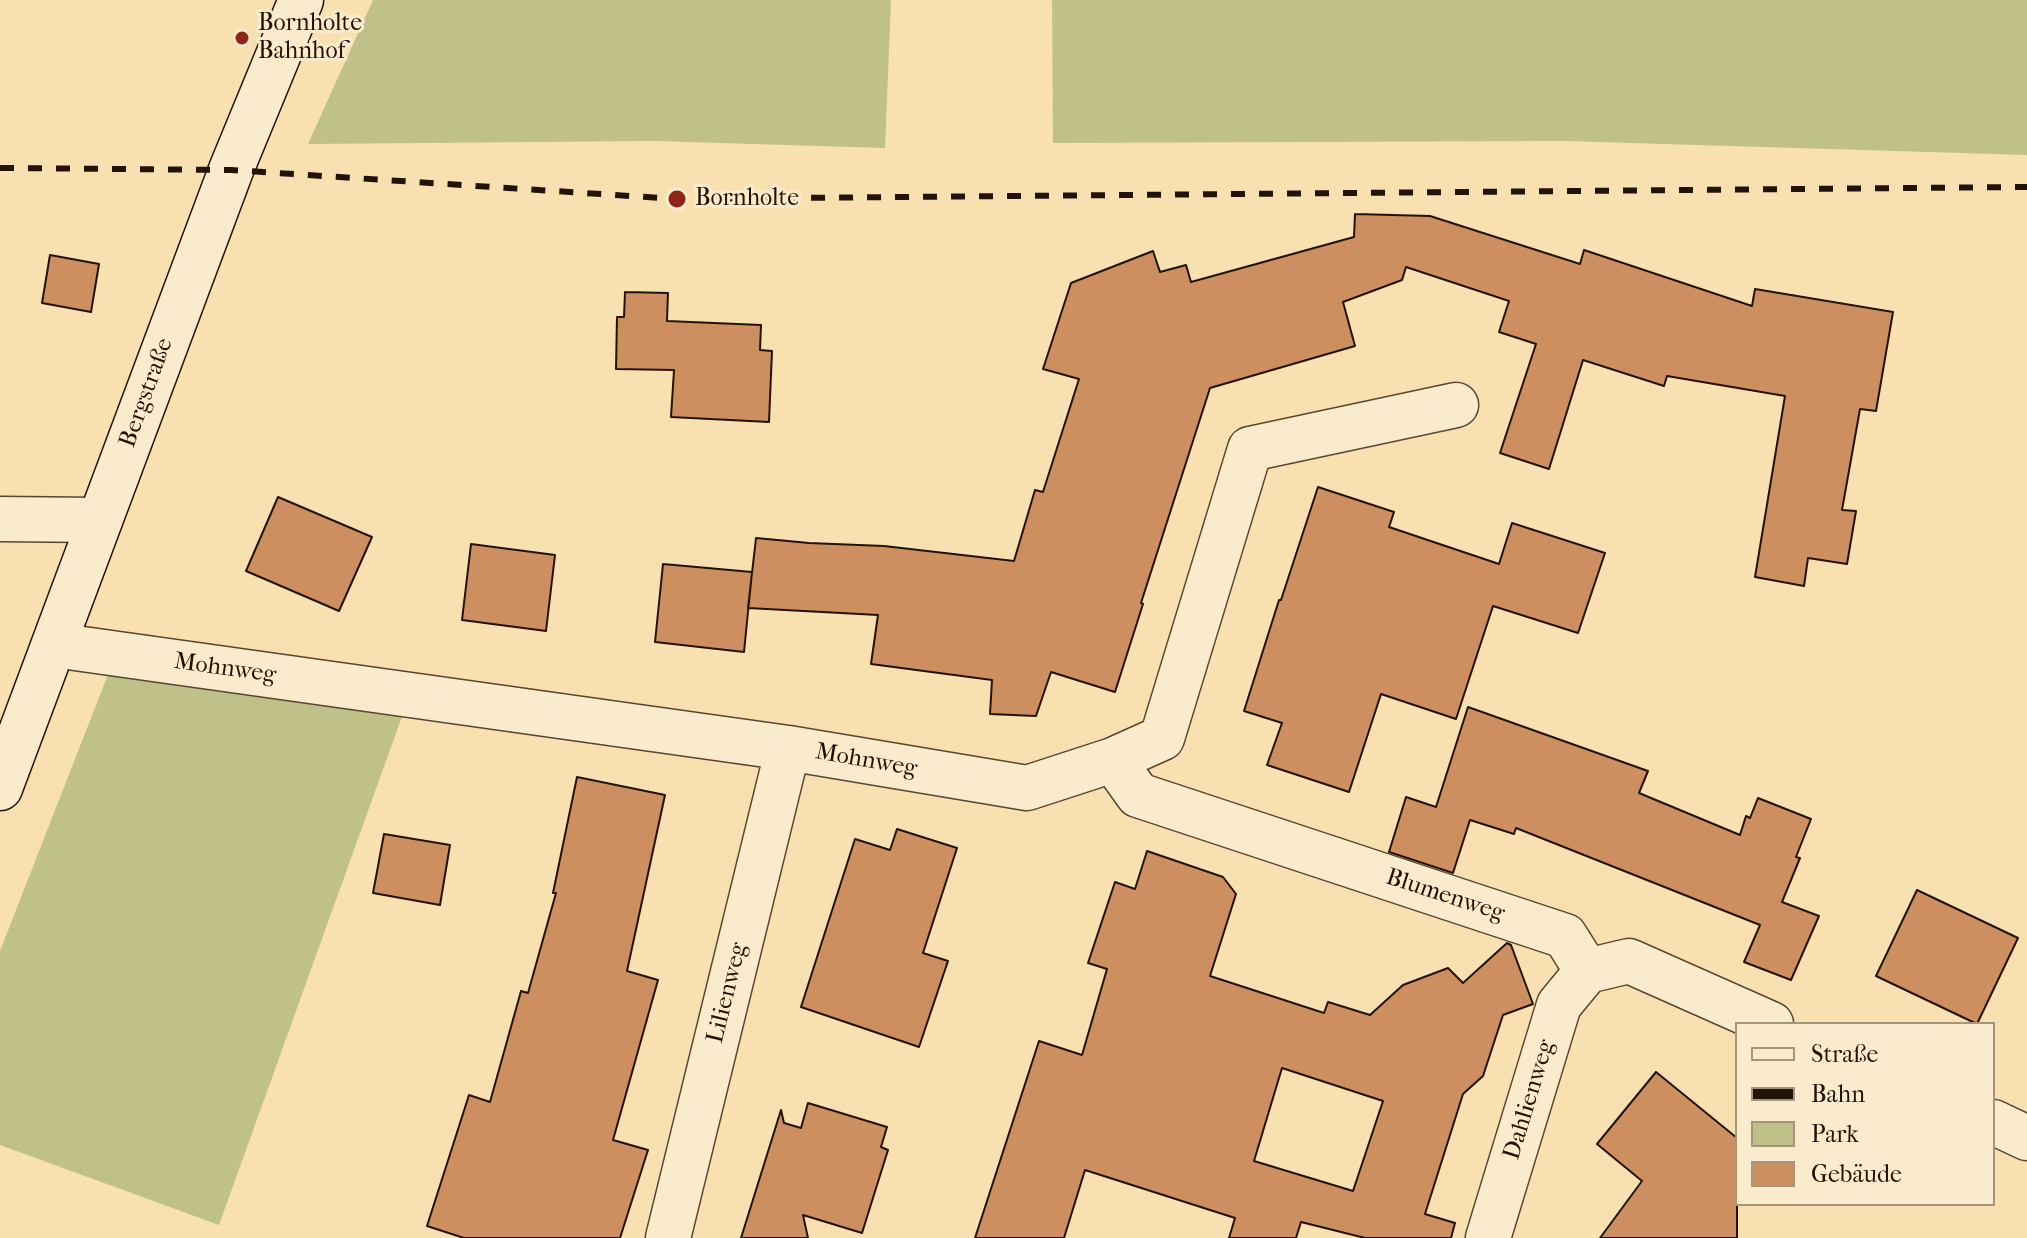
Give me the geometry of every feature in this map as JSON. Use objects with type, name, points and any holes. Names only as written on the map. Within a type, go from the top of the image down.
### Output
[{"type":"street","name":"Bergstraße","points":[[0,788],[231,170],[301,0]]},
{"type":"street","name":"Mohnweg","points":[[54,645],[788,748],[1027,788],[1113,760],[1162,738],[1250,449],[1456,405]]},
{"type":"street","points":[[0,519],[100,520]]},
{"type":"street","name":"Lilienweg","points":[[668,1238],[788,748]]},
{"type":"street","name":"Blumenweg","points":[[1113,760],[1138,795],[1565,936],[1587,971]]},
{"type":"street","points":[[1587,971],[1629,961],[1766,1022]]},
{"type":"street","name":"Dahlienweg","points":[[1488,1238],[1559,1005],[1587,971]]},
{"type":"street","points":[[1995,1123],[2027,1138]]},
{"type":"green space","points":[[373,0],[891,0],[885,148],[654,141],[308,144]]},
{"type":"green space","points":[[1052,0],[2027,0],[2027,155],[1564,141],[1053,143]]},
{"type":"green space","points":[[109,672],[404,711],[219,1225],[0,1145],[0,951]]},
{"type":"building","points":[[1355,214],[1430,216],[1580,264],[1584,250],[1752,306],[1755,289],[1893,312],[1876,411],[1860,409],[1842,510],[1856,511],[1847,564],[1808,558],[1804,586],[1755,577],[1785,396],[1667,376],[1664,386],[1583,360],[1549,469],[1500,453],[1536,344],[1499,332],[1509,301],[1406,267],[1402,280],[1343,302],[1355,346],[1210,388],[1115,692],[1051,672],[1036,716],[990,714],[992,680],[871,664],[878,615],[748,608],[756,538],[884,546],[1014,561],[1035,490],[1043,492],[1079,379],[1043,369],[1071,283],[1153,251],[1160,272],[1186,265],[1191,282],[1354,237]]},
{"type":"building","points":[[50,255],[99,264],[91,312],[42,303]]},
{"type":"building","points":[[625,292],[668,293],[667,321],[761,325],[760,350],[772,351],[769,422],[671,417],[674,370],[616,369],[617,317],[624,317]]},
{"type":"building","points":[[1318,487],[1394,512],[1389,527],[1499,564],[1512,523],[1605,553],[1578,633],[1493,606],[1456,719],[1381,694],[1349,792],[1267,765],[1282,723],[1244,711]]},
{"type":"building","points":[[278,497],[372,537],[339,611],[246,571]]},
{"type":"building","points":[[471,544],[555,555],[546,631],[462,620]]},
{"type":"building","points":[[663,564],[752,572],[744,652],[655,642]]},
{"type":"building","points":[[1468,707],[1648,771],[1639,793],[1740,835],[1746,816],[1750,818],[1758,798],[1811,819],[1796,857],[1800,858],[1782,902],[1819,916],[1791,980],[1744,962],[1760,925],[1516,828],[1514,834],[1470,820],[1453,873],[1389,852],[1406,797],[1436,807]]},
{"type":"building","points":[[577,777],[665,795],[627,971],[658,980],[613,1140],[648,1150],[620,1238],[464,1238],[427,1226],[469,1095],[490,1102],[521,991],[528,993],[556,893],[553,893]]},
{"type":"building","points":[[897,829],[957,848],[923,953],[948,961],[919,1047],[801,1007],[855,839],[890,850]]},
{"type":"building","points":[[384,834],[450,845],[440,905],[373,893]]},
{"type":"building","points":[[1147,851],[1223,877],[1236,894],[1210,976],[1324,1013],[1328,1002],[1370,1015],[1403,985],[1448,968],[1463,983],[1507,943],[1511,945],[1533,1004],[1503,1015],[1483,1076],[1463,1094],[1425,1214],[1455,1223],[1451,1238],[1365,1238],[1301,1222],[1296,1238],[1229,1238],[1235,1218],[1085,1170],[1064,1238],[975,1238],[1039,1041],[1082,1055],[1107,969],[1088,963],[1115,882],[1135,889]],"holes":[[[1282,1068],[1383,1101],[1353,1191],[1254,1161]]]},
{"type":"building","points":[[1917,890],[2018,938],[1978,1022],[1876,976]]},
{"type":"building","points":[[1656,1072],[1735,1136],[1737,1238],[1600,1238],[1642,1181],[1597,1144]]},
{"type":"building","points":[[808,1103],[887,1127],[881,1147],[888,1150],[862,1233],[803,1215],[808,1238],[741,1238],[781,1110],[784,1123],[801,1128]]},
{"type":"railway","points":[[0,168],[231,170],[677,199],[2027,187]]},
{"type":"place","name":"Bornholte Bahnhof","points":[[242,38]]},
{"type":"place","name":"Bornholte","points":[[677,199]]}]
